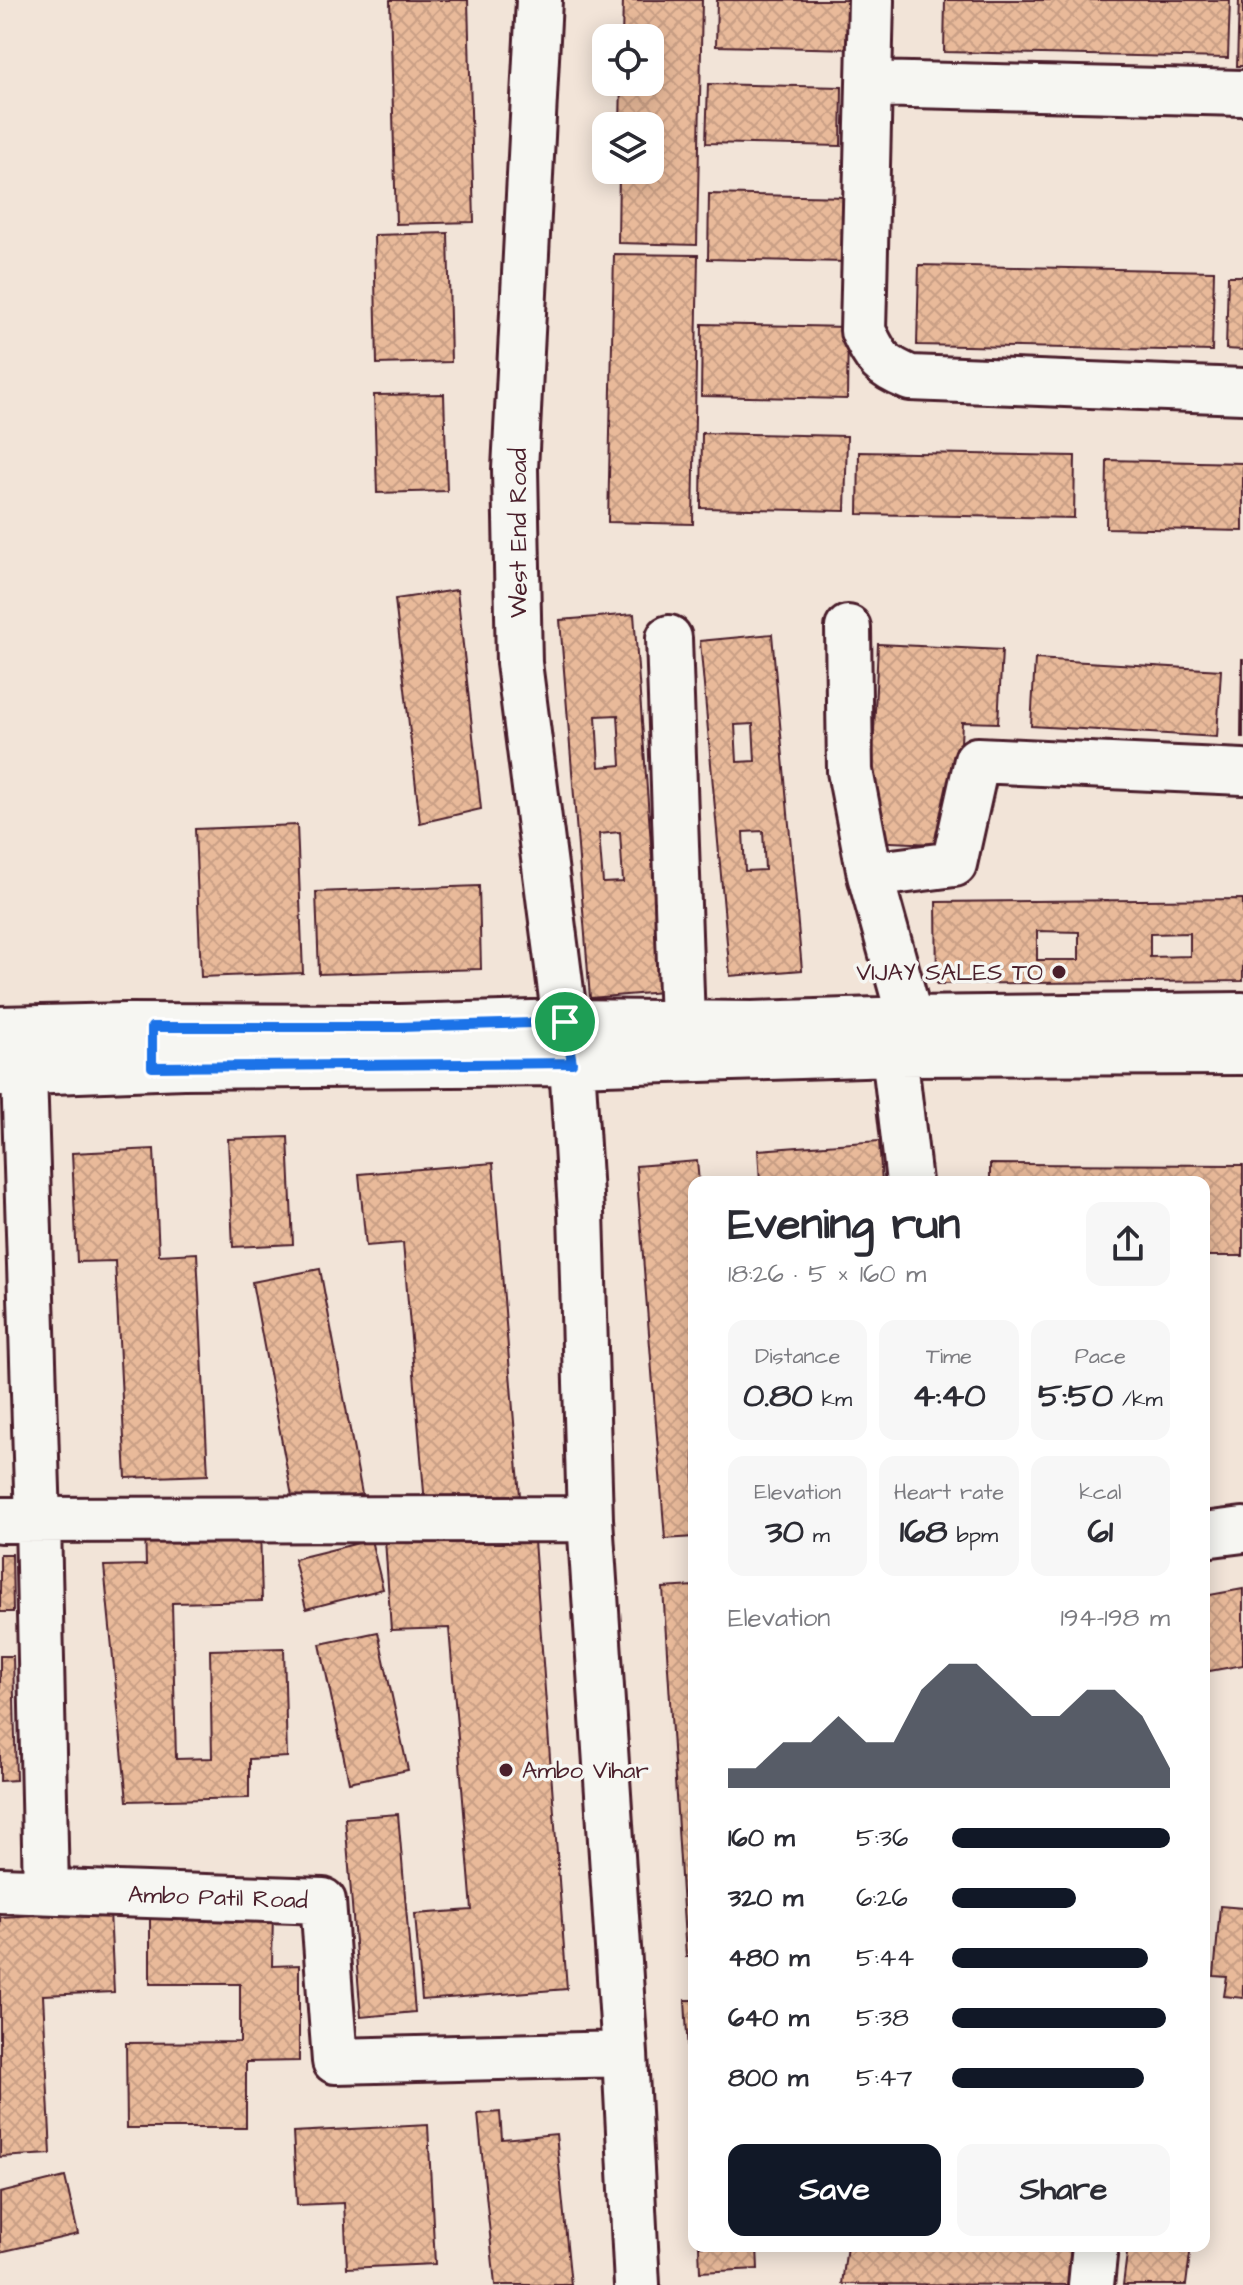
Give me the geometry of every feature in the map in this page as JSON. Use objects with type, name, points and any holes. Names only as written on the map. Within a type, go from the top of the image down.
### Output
[{"type":"street","name":"West End Road","points":[[539,0],[515,469],[519,663],[569,1043],[581,1212],[590,1519],[637,2285]]},
{"type":"street","points":[[871,0],[863,331],[873,353],[887,369],[910,378],[1243,391]]},
{"type":"street","points":[[869,84],[1243,93]]},
{"type":"street","points":[[848,628],[850,771],[902,1036],[909,1176]]},
{"type":"street","points":[[669,638],[682,1023]]},
{"type":"street","points":[[870,875],[954,864],[977,760],[1243,772]]},
{"type":"street","points":[[46,1891],[19,1520],[12,1072],[152,1047],[400,1027],[569,1043],[902,1036],[1243,1015]]},
{"type":"street","points":[[569,1043],[682,1023],[752,1024],[902,1036],[1243,1052]]},
{"type":"street","points":[[0,1029],[152,1047]]},
{"type":"street","points":[[19,1520],[590,1519]]},
{"type":"street","points":[[1210,1534],[1243,1530]]},
{"type":"street","name":"Ambo Patil Road","points":[[0,1890],[323,1901],[335,2061],[625,2054]]},
{"type":"street","points":[[1091,2285],[1094,2252]]},
{"type":"building","points":[[390,0],[468,0],[474,222],[396,224]]},
{"type":"building","points":[[623,0],[702,0],[697,245],[618,243],[619,184],[664,184],[664,112],[620,112],[621,96],[664,96],[664,24],[622,24]]},
{"type":"building","points":[[717,0],[858,0],[857,49],[716,46]]},
{"type":"building","points":[[945,0],[1230,0],[1228,58],[944,52]]},
{"type":"building","points":[[1239,0],[1243,0],[1243,66],[1237,66]]},
{"type":"building","points":[[708,84],[842,87],[841,146],[706,143]]},
{"type":"building","points":[[709,194],[848,197],[847,262],[708,259]]},
{"type":"building","points":[[448,233],[451,362],[377,364],[374,235]]},
{"type":"building","points":[[614,254],[698,255],[693,524],[608,522]]},
{"type":"building","points":[[919,265],[1214,271],[1212,351],[917,345]]},
{"type":"building","points":[[1228,276],[1243,276],[1243,350],[1226,349]]},
{"type":"building","points":[[702,324],[848,327],[847,399],[701,396]]},
{"type":"building","points":[[444,394],[447,491],[377,493],[374,395]]},
{"type":"building","points":[[702,433],[847,436],[845,511],[701,508]]},
{"type":"building","points":[[859,452],[1075,456],[1074,518],[858,514]]},
{"type":"building","points":[[1107,460],[1243,463],[1243,531],[1106,528]]},
{"type":"building","points":[[457,590],[481,809],[420,823],[395,599]]},
{"type":"building","points":[[634,614],[662,992],[590,998],[560,620]],"holes":[[[618,715],[621,765],[599,767],[596,716]],[[620,832],[623,882],[603,883],[599,834]]]},
{"type":"building","points":[[772,634],[802,970],[730,976],[700,641]],"holes":[[[753,724],[755,761],[737,762],[735,725]],[[763,831],[765,870],[745,871],[743,832]]]},
{"type":"building","points":[[878,644],[1002,650],[998,723],[962,722],[956,845],[869,841]]},
{"type":"building","points":[[1035,659],[1221,670],[1217,737],[1031,726]]},
{"type":"building","points":[[1242,659],[1243,737],[1241,737]]},
{"type":"building","points":[[297,825],[303,973],[201,977],[195,829]]},
{"type":"building","points":[[479,886],[481,969],[319,974],[316,892]]},
{"type":"building","points":[[1243,899],[1243,981],[937,984],[936,902]],"holes":[[[1037,931],[1079,932],[1079,960],[1037,960]],[[1190,933],[1190,956],[1150,957],[1150,934]]]},
{"type":"building","points":[[288,1137],[293,1244],[233,1247],[228,1139]]},
{"type":"building","points":[[879,1141],[882,1176],[760,1176],[758,1150]]},
{"type":"building","points":[[154,1149],[159,1255],[197,1253],[208,1475],[126,1478],[115,1261],[77,1262],[72,1153]]},
{"type":"building","points":[[697,1161],[698,1176],[688,1176],[688,1537],[665,1539],[636,1166]]},
{"type":"building","points":[[493,1163],[520,1496],[425,1504],[403,1243],[366,1246],[359,1174]]},
{"type":"building","points":[[990,1164],[1243,1165],[1243,1256],[1210,1256],[1210,1176],[990,1176]]},
{"type":"building","points":[[320,1269],[362,1494],[294,1507],[252,1282]]},
{"type":"building","points":[[260,1527],[262,1601],[172,1603],[176,1759],[212,1758],[210,1650],[284,1648],[287,1757],[249,1759],[249,1798],[127,1801],[104,1566],[146,1565],[145,1529]]},
{"type":"building","name":"Ambo Vihar","points":[[533,1527],[567,1989],[422,2000],[415,1914],[472,1910],[449,1628],[391,1630],[385,1539]]},
{"type":"building","points":[[371,1540],[383,1589],[306,1609],[294,1559]]},
{"type":"building","points":[[0,1554],[12,1554],[13,1612],[0,1612]]},
{"type":"building","points":[[688,1586],[688,1957],[686,1957],[663,1588]]},
{"type":"building","points":[[1243,1589],[1243,1665],[1210,1671],[1210,1595]]},
{"type":"building","points":[[378,1632],[408,1770],[349,1782],[320,1644]]},
{"type":"building","points":[[0,1656],[13,1656],[16,1780],[0,1781]]},
{"type":"building","points":[[398,1814],[415,2012],[361,2017],[345,1818]]},
{"type":"building","points":[[1220,1906],[1243,1908],[1243,1998],[1224,1996],[1227,1977],[1214,1976]]},
{"type":"building","points":[[273,1909],[272,1966],[299,1965],[299,2061],[246,2062],[246,2128],[127,2128],[126,2043],[240,2042],[240,1984],[150,1984],[150,1910]]},
{"type":"building","points":[[110,1911],[114,1992],[43,1995],[51,2154],[0,2157],[0,1917]]},
{"type":"building","points":[[685,2000],[688,2000],[688,2053]]},
{"type":"building","points":[[500,2112],[502,2139],[556,2134],[571,2285],[495,2285],[478,2114]]},
{"type":"building","points":[[428,2125],[435,2264],[347,2268],[344,2203],[297,2205],[293,2132]]},
{"type":"building","points":[[65,2177],[78,2234],[0,2252],[0,2193]]},
{"type":"building","points":[[699,2252],[757,2252],[758,2269],[700,2272]]},
{"type":"building","points":[[846,2252],[1079,2252],[1075,2285],[842,2284]]},
{"type":"building","points":[[1127,2252],[1190,2252],[1186,2285],[1123,2285]]},
{"type":"place","name":"VIJAY SALES TO","points":[[1059,972]]},
{"type":"place","name":"Ambo Vihar","points":[[506,1770]]},
{"type":"route","points":[[565,1022],[572,1063],[152,1067],[152,1027],[400,1027],[565,1022]]}]
